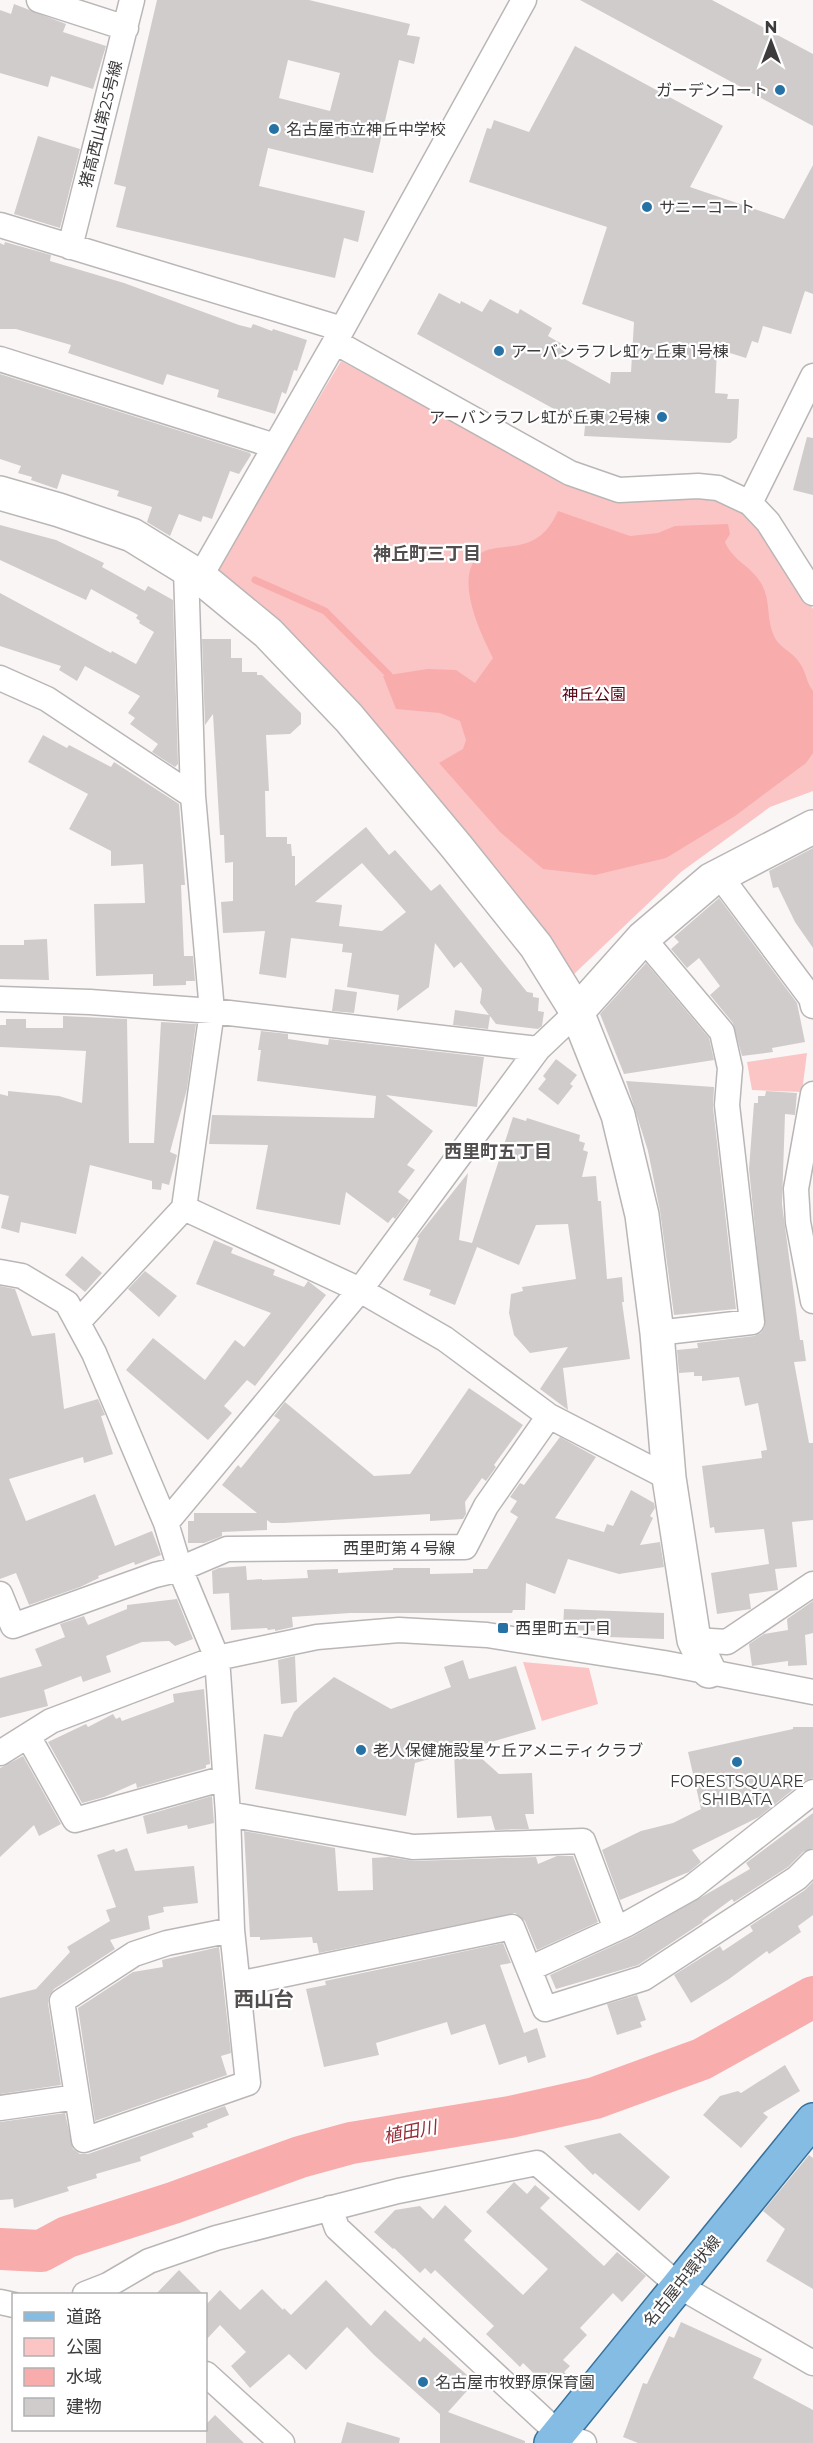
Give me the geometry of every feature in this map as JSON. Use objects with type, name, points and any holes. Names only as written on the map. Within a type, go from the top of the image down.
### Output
[{"type":"main road","name":"名古屋中環状線","points":[[565,2440],[679,2286],[810,2128]]},
{"type":"street","points":[[39,0],[126,28]]},
{"type":"street","name":"猪高西山第25号線","points":[[70,247],[132,0]]},
{"type":"street","points":[[78,1322],[184,1208],[212,1011],[193,796],[193,573],[275,446],[524,0]]},
{"type":"street","points":[[0,225],[339,335],[570,473],[592,482],[619,490],[698,486],[718,488],[750,503],[768,522],[813,593]]},
{"type":"street","points":[[0,359],[275,446]]},
{"type":"street","points":[[750,503],[813,376]]},
{"type":"street","points":[[0,493],[132,535],[193,573],[268,633],[349,718],[536,946],[577,1012],[618,1115],[642,1215],[657,1333],[669,1478],[694,1640],[709,1671]]},
{"type":"street","points":[[0,678],[47,699],[193,796]]},
{"type":"street","points":[[166,1523],[360,1290],[538,1049],[577,1012],[643,938],[711,880],[813,827]]},
{"type":"street","points":[[720,876],[812,1001]]},
{"type":"street","points":[[643,938],[722,1032],[730,1068],[727,1105],[752,1322],[657,1333]]},
{"type":"street","points":[[0,999],[90,1002],[212,1011],[538,1049]]},
{"type":"street","points":[[813,1094],[808,1156],[796,1189],[798,1222],[813,1301]]},
{"type":"street","points":[[184,1208],[360,1290],[445,1339],[549,1416],[669,1478]]},
{"type":"street","points":[[0,1272],[22,1276],[67,1303],[78,1322],[94,1353],[166,1523],[180,1569],[217,1658],[228,1814],[232,1930],[248,2083],[84,2139],[62,2001],[134,1954],[168,1943],[232,1930]]},
{"type":"street","name":"西里町第４号線","points":[[180,1569],[227,1549],[465,1547],[486,1506],[549,1416]]},
{"type":"street","points":[[0,1594],[13,1626],[155,1575],[180,1569]]},
{"type":"street","points":[[694,1640],[727,1642],[813,1584]]},
{"type":"street","points":[[0,1753],[51,1721],[217,1658],[317,1637],[399,1630],[487,1635],[709,1671],[813,1692]]},
{"type":"street","points":[[28,1736],[75,1820],[225,1778]]},
{"type":"street","points":[[529,1969],[616,1929],[691,1888],[813,1792]]},
{"type":"street","points":[[228,1814],[413,1847],[583,1841],[616,1929]]},
{"type":"street","points":[[238,1984],[512,1927],[545,2009],[644,1978],[797,1878],[813,1862]]},
{"type":"street","points":[[0,2108],[78,2097]]},
{"type":"street","points":[[96,2293],[113,2290],[149,2261],[205,2241],[398,2191],[537,2163],[679,2286],[813,2363]]},
{"type":"street","points":[[330,2208],[337,2228],[565,2440]]},
{"type":"street","points":[[207,2375],[282,2443]]},
{"type":"green space","name":"神丘公園","points":[[341,361],[557,477],[721,496],[755,515],[813,609],[813,791],[770,807],[681,872],[572,976],[213,575]]},
{"type":"green space","points":[[807,1053],[802,1092],[752,1090],[747,1062]]},
{"type":"green space","points":[[523,1662],[589,1668],[598,1704],[542,1721]]},
{"type":"water","points":[[558,511],[630,536],[658,533],[675,526],[728,524],[730,534],[725,542],[728,548],[761,583],[774,636],[799,662],[813,691],[813,753],[806,763],[735,816],[666,858],[595,875],[543,869],[500,832],[439,763],[463,749],[466,740],[460,721],[440,713],[396,709],[383,676],[427,669],[456,670],[475,683],[493,658],[476,620],[472,605],[469,576],[473,563],[481,553],[486,551],[523,544],[537,538],[548,527]]},
{"type":"building","name":"名古屋市立神丘中学校","points":[[157,0],[309,0],[410,24],[407,35],[420,37],[414,64],[399,60],[373,173],[268,148],[259,186],[365,211],[358,242],[344,238],[335,278],[116,227],[126,187],[114,184]],"holes":[[[288,60],[340,73],[330,111],[279,98]]]},
{"type":"building","name":"ガーデンコート","points":[[580,0],[712,0],[813,54],[813,126]]},
{"type":"building","points":[[14,4],[66,24],[63,32],[106,46],[93,89],[51,76],[48,87],[0,73],[0,10],[11,14]]},
{"type":"building","points":[[575,46],[723,126],[690,187],[784,219],[813,165],[813,294],[805,291],[791,334],[763,326],[758,343],[752,341],[746,358],[717,349],[715,393],[728,394],[727,399],[739,399],[737,438],[730,443],[584,436],[585,426],[417,334],[439,293],[482,312],[490,299],[518,314],[520,309],[552,328],[548,336],[569,348],[563,358],[610,384],[611,372],[631,372],[634,322],[582,304],[607,227],[469,182],[487,128],[491,129],[494,120],[529,132]]},
{"type":"building","points":[[38,136],[80,149],[60,228],[14,214]]},
{"type":"building","points":[[5,242],[51,255],[50,261],[124,283],[239,325],[251,328],[253,324],[307,340],[297,371],[294,370],[286,394],[282,392],[275,414],[217,397],[219,390],[167,374],[163,385],[68,353],[71,345],[16,329],[0,329],[0,243],[4,245]]},
{"type":"building","points":[[0,374],[251,455],[239,474],[230,471],[212,519],[203,516],[201,522],[179,514],[170,536],[147,522],[152,507],[117,496],[119,491],[62,474],[57,489],[31,480],[32,477],[18,473],[21,466],[0,459]]},
{"type":"building","points":[[807,437],[813,438],[813,495],[793,490]]},
{"type":"building","points":[[0,525],[56,540],[104,563],[102,567],[145,591],[148,586],[173,600],[178,764],[175,767],[152,752],[158,744],[130,724],[135,718],[128,713],[140,696],[85,666],[77,681],[59,670],[61,666],[0,646],[0,593],[111,653],[112,651],[136,664],[154,632],[139,623],[140,621],[136,618],[138,615],[91,589],[86,600],[0,560]]},
{"type":"building","points":[[202,639],[231,639],[231,658],[242,658],[242,672],[257,672],[257,675],[262,675],[301,713],[301,724],[290,734],[266,735],[269,791],[265,791],[266,837],[287,837],[287,844],[291,844],[292,856],[295,856],[295,886],[366,827],[389,855],[395,850],[431,891],[440,884],[527,992],[539,998],[538,1011],[544,1012],[542,1026],[538,1029],[496,1024],[490,1016],[488,1029],[453,1025],[455,1010],[489,1015],[480,1003],[482,989],[461,962],[454,968],[435,943],[429,987],[397,1011],[399,995],[347,987],[352,953],[342,952],[343,944],[291,938],[286,978],[259,974],[265,931],[223,933],[221,902],[233,901],[233,862],[225,863],[224,835],[220,835],[213,714],[205,725]],"holes":[[[362,863],[406,912],[382,931],[339,926],[342,905],[315,902]]]},
{"type":"building","points":[[43,735],[67,748],[69,745],[111,767],[114,762],[179,804],[185,885],[181,885],[184,956],[193,956],[195,981],[186,981],[186,985],[153,986],[153,974],[96,976],[94,904],[145,903],[143,864],[111,866],[111,851],[69,829],[88,794],[28,762]]},
{"type":"building","points":[[813,848],[813,948],[795,922],[778,887],[773,888],[769,871]]},
{"type":"building","points":[[719,898],[797,1003],[805,1042],[772,1048],[773,1052],[742,1056],[733,1023],[710,995],[720,986],[699,958],[687,968],[671,949],[679,942],[674,937]]},
{"type":"building","points":[[47,939],[49,980],[0,979],[0,945],[24,945],[24,940]]},
{"type":"building","points":[[646,963],[709,1038],[714,1060],[624,1074],[600,1014]]},
{"type":"building","points":[[335,989],[357,992],[354,1013],[332,1011]]},
{"type":"building","points":[[63,1016],[127,1019],[129,1143],[154,1143],[161,1022],[196,1024],[187,1089],[170,1152],[177,1155],[169,1185],[162,1183],[161,1190],[152,1189],[152,1181],[90,1165],[76,1234],[21,1222],[19,1233],[1,1228],[9,1196],[0,1194],[0,1094],[8,1096],[8,1091],[59,1096],[82,1103],[86,1051],[0,1047],[0,1025],[6,1025],[6,1019],[26,1019],[26,1028],[63,1028]]},
{"type":"building","points":[[261,1031],[288,1034],[288,1039],[328,1045],[329,1039],[484,1057],[477,1107],[386,1095],[433,1131],[407,1165],[415,1170],[398,1192],[409,1200],[395,1219],[393,1217],[388,1223],[346,1192],[340,1225],[256,1209],[268,1145],[209,1144],[212,1115],[374,1118],[376,1096],[257,1081]]},
{"type":"building","points":[[556,1059],[577,1075],[570,1084],[573,1086],[558,1105],[538,1089],[546,1079],[543,1076]]},
{"type":"building","points":[[626,1081],[714,1087],[713,1107],[736,1309],[674,1315],[660,1211],[648,1151]]},
{"type":"building","points":[[766,1091],[797,1093],[795,1115],[785,1114],[782,1204],[800,1340],[803,1340],[806,1361],[794,1362],[809,1443],[813,1443],[813,1520],[792,1522],[797,1567],[775,1569],[778,1590],[749,1594],[751,1609],[717,1614],[711,1573],[769,1564],[764,1529],[715,1533],[714,1527],[710,1528],[702,1466],[762,1458],[761,1451],[767,1450],[758,1403],[745,1406],[739,1377],[702,1381],[702,1376],[694,1376],[694,1372],[679,1373],[677,1350],[698,1348],[697,1343],[754,1336],[761,1333],[765,1327],[749,1169],[754,1103],[758,1103],[758,1096],[765,1096]]},
{"type":"building","points":[[513,1117],[526,1121],[527,1118],[580,1135],[579,1141],[585,1143],[583,1150],[588,1152],[582,1177],[596,1176],[598,1201],[601,1201],[607,1279],[622,1277],[624,1302],[622,1302],[630,1359],[563,1368],[568,1410],[540,1389],[568,1347],[530,1353],[514,1335],[509,1313],[511,1294],[523,1291],[522,1287],[576,1279],[568,1224],[536,1225],[519,1265],[477,1247],[455,1305],[429,1295],[431,1290],[403,1280],[419,1238],[417,1237],[468,1173],[459,1240],[472,1243]]},
{"type":"building","points":[[214,1240],[233,1248],[231,1253],[275,1270],[273,1275],[304,1287],[308,1281],[326,1295],[255,1386],[247,1380],[224,1406],[232,1413],[208,1440],[126,1370],[153,1338],[205,1380],[235,1340],[244,1347],[271,1313],[196,1284]]},
{"type":"building","points":[[82,1256],[102,1273],[85,1292],[65,1275]]},
{"type":"building","points":[[145,1271],[177,1296],[159,1317],[128,1289]]},
{"type":"building","points":[[0,1286],[15,1289],[32,1336],[55,1333],[64,1409],[98,1399],[105,1415],[101,1416],[113,1454],[84,1463],[83,1457],[9,1479],[26,1521],[95,1494],[115,1546],[152,1531],[161,1555],[135,1565],[134,1562],[98,1576],[99,1578],[80,1587],[29,1605],[16,1573],[0,1579]]},
{"type":"building","points":[[469,1388],[523,1425],[494,1465],[496,1467],[486,1481],[482,1478],[465,1502],[466,1514],[463,1519],[430,1521],[430,1514],[284,1523],[271,1523],[267,1520],[267,1530],[222,1532],[222,1536],[204,1543],[188,1543],[188,1521],[194,1521],[194,1513],[257,1513],[222,1485],[238,1465],[241,1468],[280,1420],[274,1416],[285,1402],[374,1476],[410,1474]]},
{"type":"building","points":[[560,1437],[596,1457],[555,1518],[604,1532],[607,1524],[613,1526],[631,1490],[654,1503],[655,1508],[650,1516],[653,1518],[640,1545],[660,1542],[664,1567],[619,1574],[568,1559],[555,1594],[526,1583],[525,1610],[513,1610],[512,1613],[350,1613],[292,1617],[293,1627],[275,1631],[275,1629],[268,1630],[267,1628],[231,1630],[229,1593],[213,1594],[212,1571],[219,1568],[246,1566],[247,1580],[308,1578],[307,1570],[338,1569],[338,1573],[393,1570],[393,1568],[430,1568],[430,1574],[473,1573],[473,1569],[487,1569],[518,1517],[510,1512],[517,1501],[510,1497],[520,1483],[524,1485]]},
{"type":"building","points":[[177,1599],[193,1639],[175,1646],[169,1641],[142,1642],[106,1656],[111,1672],[83,1682],[81,1676],[44,1690],[48,1706],[0,1718],[0,1678],[42,1666],[35,1649],[65,1637],[60,1624],[84,1616],[88,1625],[127,1609],[127,1605]]},
{"type":"building","points":[[813,1601],[813,1633],[805,1635],[807,1665],[788,1666],[788,1661],[752,1666],[749,1644],[764,1634],[788,1630],[787,1619]]},
{"type":"building","points":[[564,1609],[664,1613],[664,1639],[608,1637],[608,1631],[563,1630]]},
{"type":"building","points":[[295,1656],[297,1702],[281,1704],[278,1660]]},
{"type":"building","name":"老人保健施設星ケ丘アメニティクラブ","points":[[463,1660],[469,1679],[516,1666],[536,1729],[470,1748],[499,1774],[532,1773],[534,1814],[525,1814],[529,1829],[495,1830],[491,1816],[457,1818],[454,1752],[415,1763],[406,1816],[255,1789],[264,1734],[282,1737],[294,1712],[334,1677],[391,1709],[451,1687],[444,1667]]},
{"type":"building","points":[[204,1689],[210,1764],[206,1765],[206,1768],[137,1788],[136,1783],[104,1797],[82,1803],[48,1742],[86,1724],[88,1727],[113,1714],[116,1719],[120,1717],[122,1721],[174,1702],[173,1694]]},
{"type":"building","points":[[793,1727],[813,1727],[813,1778],[804,1781],[759,1817],[692,1850],[701,1862],[689,1872],[620,1900],[602,1850],[641,1831],[673,1823],[701,1809],[688,1752],[793,1729]]},
{"type":"building","points":[[23,1756],[61,1824],[39,1836],[34,1825],[0,1857],[0,1768]]},
{"type":"building","points":[[212,1796],[214,1823],[188,1829],[187,1825],[147,1834],[143,1816]]},
{"type":"building","points":[[813,1813],[813,1848],[803,1852],[788,1867],[734,1902],[732,1899],[703,1922],[638,1965],[556,1989],[550,1975],[634,1936],[750,1869],[746,1863]]},
{"type":"building","points":[[244,1831],[335,1848],[338,1891],[373,1890],[372,1858],[389,1857],[414,1861],[536,1857],[538,1864],[557,1856],[573,1856],[598,1922],[537,1950],[525,1921],[515,1913],[319,1953],[317,1943],[313,1943],[312,1937],[260,1940],[260,1937],[250,1937]]},
{"type":"building","points":[[127,1848],[135,1871],[194,1866],[198,1903],[163,1907],[164,1912],[148,1916],[150,1929],[110,1940],[115,1949],[54,1989],[49,1996],[48,2003],[61,2085],[0,2094],[0,1998],[36,1989],[70,1952],[67,1947],[110,1921],[106,1910],[116,1907],[97,1855],[114,1849],[116,1852]]},
{"type":"building","points":[[813,1882],[813,1915],[798,1926],[801,1932],[769,1954],[767,1951],[691,2003],[674,1975],[720,1946],[723,1951],[753,1931],[750,1926],[805,1890]]},
{"type":"building","points":[[503,1943],[511,1963],[500,1965],[524,2033],[537,2028],[546,2057],[528,2063],[526,2056],[499,2065],[485,2024],[451,2035],[447,2022],[376,2043],[379,2055],[324,2067],[306,1989],[326,1985],[325,1981]]},
{"type":"building","points":[[219,1947],[231,2053],[221,2056],[227,2075],[95,2121],[78,2008],[133,1972],[163,1967],[162,1960]]},
{"type":"building","points":[[637,1995],[646,2020],[640,2022],[642,2027],[617,2035],[607,2004]]},
{"type":"building","points":[[785,2065],[800,2091],[763,2113],[768,2117],[741,2148],[703,2115],[720,2096],[738,2091],[741,2093]]},
{"type":"building","points":[[225,2106],[229,2115],[192,2133],[194,2137],[140,2157],[141,2161],[96,2174],[97,2178],[67,2187],[69,2191],[14,2208],[13,2199],[0,2200],[0,2122],[65,2113],[73,2149],[80,2154],[88,2154]]},
{"type":"building","points":[[620,2133],[670,2177],[639,2211],[595,2173],[593,2175],[564,2146]]},
{"type":"building","points":[[809,2155],[813,2158],[813,2289],[766,2261],[785,2229],[763,2211]]},
{"type":"building","points":[[514,2182],[527,2194],[535,2185],[550,2198],[540,2208],[604,2266],[617,2252],[646,2276],[622,2302],[613,2293],[580,2328],[587,2335],[563,2360],[570,2366],[564,2372],[567,2375],[552,2391],[523,2363],[520,2367],[486,2334],[494,2326],[435,2270],[431,2274],[425,2268],[420,2273],[374,2232],[395,2210],[420,2206],[433,2219],[445,2205],[472,2231],[464,2240],[523,2295],[548,2269],[486,2212]]},
{"type":"building","points":[[179,2270],[202,2293],[157,2293]]},
{"type":"building","points":[[326,2280],[371,2326],[385,2310],[420,2342],[424,2337],[475,2382],[448,2412],[525,2441],[525,2443],[440,2443],[440,2414],[374,2355],[347,2327],[306,2370],[289,2354],[250,2388],[231,2366],[246,2352],[220,2325],[207,2339],[207,2304],[220,2290],[240,2310],[262,2289],[291,2315]]},
{"type":"building","points":[[681,2322],[762,2359],[753,2378],[813,2410],[813,2443],[638,2443],[623,2437],[643,2383],[647,2384],[669,2336],[674,2338]]},
{"type":"building","points":[[215,2415],[244,2443],[206,2443],[207,2423]]},
{"type":"building","points":[[347,2422],[400,2438],[399,2443],[341,2443]]},
{"type":"waterway","points":[[255,580],[325,611],[389,675]]},
{"type":"waterway","name":"植田川","points":[[0,2249],[41,2251],[67,2237],[173,2203],[300,2157],[351,2143],[510,2117],[595,2098],[702,2059],[813,1997]]},
{"type":"place","name":"ガーデンコート","points":[[780,90]]},
{"type":"place","name":"名古屋市立神丘中学校","points":[[274,129]]},
{"type":"place","name":"サニーコート","points":[[647,207]]},
{"type":"place","name":"アーバンラフレ虹ヶ丘東 1号棟","points":[[499,351]]},
{"type":"place","name":"アーバンラフレ虹が丘東 2号棟","points":[[662,417]]},
{"type":"place","name":"西里町五丁目","points":[[503,1628]]},
{"type":"place","name":"老人保健施設星ケ丘アメニティクラブ","points":[[361,1750]]},
{"type":"place","name":"FORESTSQUARE SHIBATA","points":[[737,1762]]},
{"type":"place","name":"名古屋市牧野原保育園","points":[[423,2382]]},
{"type":"district","name":"神丘町三丁目","points":[[427,554]]},
{"type":"district","name":"西里町五丁目","points":[[498,1152]]},
{"type":"district","name":"西山台","points":[[264,1999]]}]
